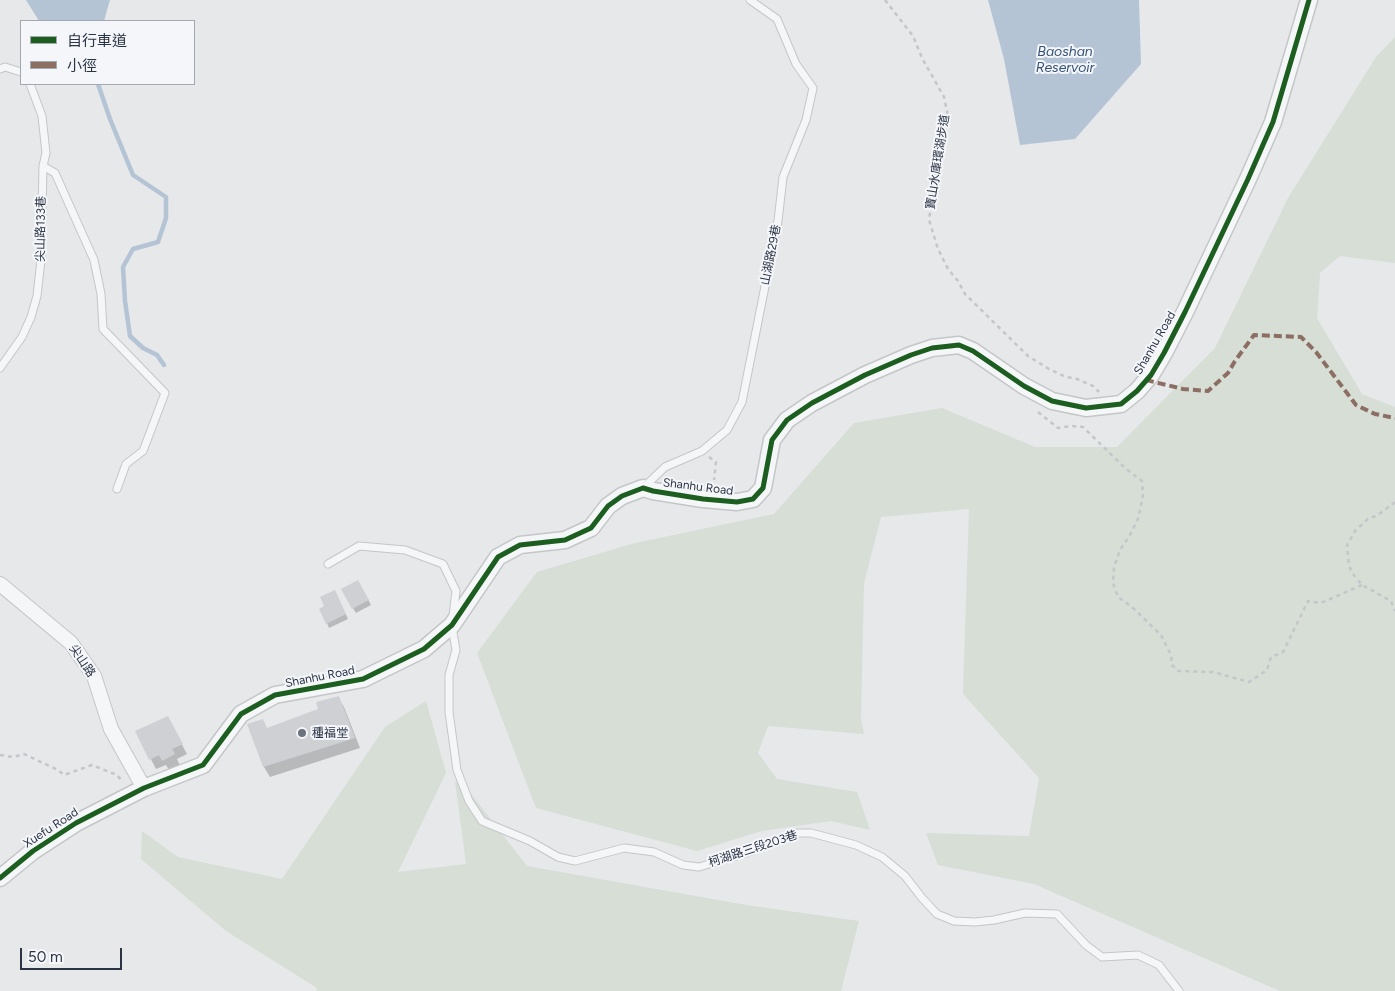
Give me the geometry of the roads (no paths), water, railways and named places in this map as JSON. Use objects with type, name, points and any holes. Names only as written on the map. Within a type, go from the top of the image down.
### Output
[{"type":"street","name":"Shanhu Road","points":[[140,791],[203,765],[241,714],[275,695],[363,679],[424,649],[452,625],[498,557],[520,545],[565,540],[591,528],[608,506],[622,496],[643,488],[703,499],[736,502],[753,499],[763,488],[772,440],[787,420],[812,403],[911,355],[932,348],[959,345],[973,351],[1024,386],[1052,401],[1086,408],[1121,404],[1137,391],[1151,374],[1185,312],[1244,188],[1273,122],[1309,0]]},
{"type":"street","name":"尖山路","points":[[0,584],[71,642],[94,676],[110,729],[140,791]]},
{"type":"street","name":"Xuefu Road","points":[[0,878],[33,851],[76,823],[140,791]]},
{"type":"lane","name":"山湖路29巷","points":[[643,488],[665,467],[702,451],[727,430],[742,402],[778,221],[783,177],[806,120],[813,88],[796,64],[776,18],[750,0]]},
{"type":"lane","points":[[0,69],[5,67],[20,72]]},
{"type":"lane","name":"尖山路133巷","points":[[0,368],[22,337],[31,317],[37,296],[42,260],[43,166],[46,153],[42,116],[30,85]]},
{"type":"lane","points":[[43,166],[56,173],[94,260],[101,294],[103,329],[165,393],[143,451],[126,464],[117,489]]},
{"type":"lane","name":"柯湖路三段203巷","points":[[328,564],[359,546],[405,550],[443,564],[456,591],[452,625],[456,650],[449,675],[448,712],[456,770],[470,801],[482,821],[530,841],[558,857],[575,860],[624,848],[654,852],[683,865],[699,867],[743,854],[798,833],[811,833],[856,845],[882,857],[905,876],[937,914],[954,921],[976,922],[1025,913],[1057,914],[1086,946],[1102,957],[1138,955],[1159,965],[1179,991]]},
{"type":"water","points":[[26,0],[110,0],[104,20],[38,20]]},
{"type":"water","name":"Baoshan Reservoir","points":[[988,0],[1139,0],[1141,64],[1075,139],[1020,145],[1004,59]]},
{"type":"waterway","points":[[98,85],[133,175],[166,197],[166,218],[158,242],[133,249],[123,267],[130,336],[143,348],[157,355],[164,365]]},
{"type":"place","name":"種福堂","points":[[302,733]]}]
